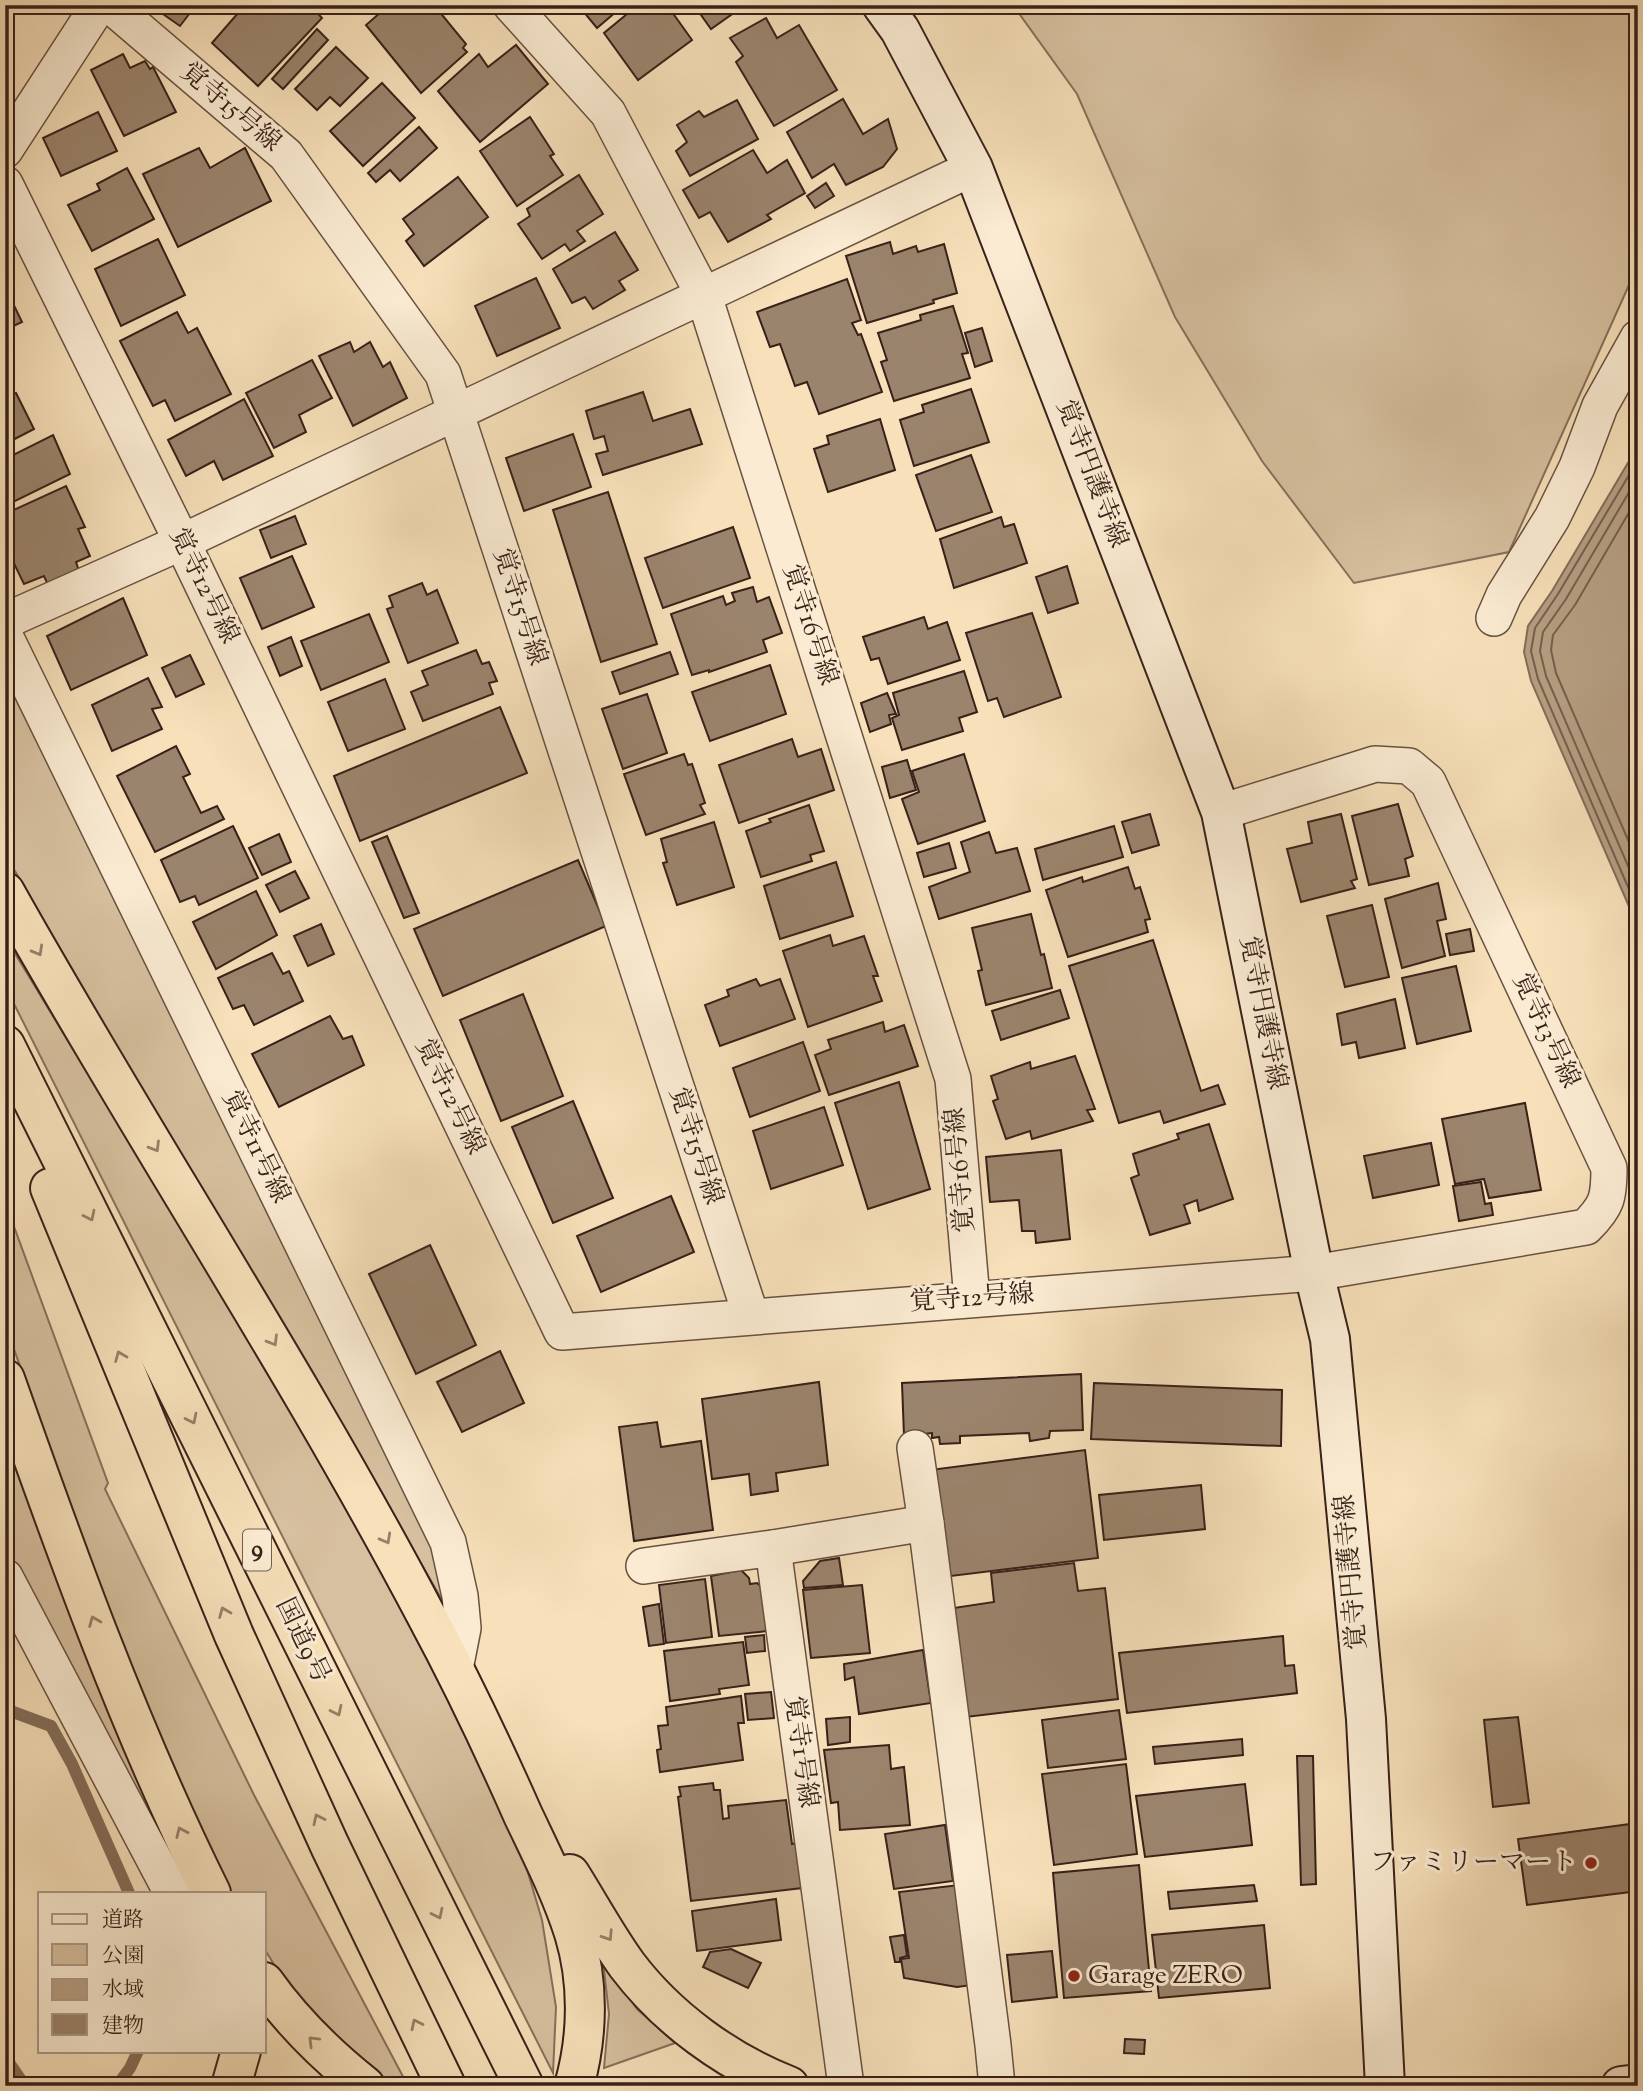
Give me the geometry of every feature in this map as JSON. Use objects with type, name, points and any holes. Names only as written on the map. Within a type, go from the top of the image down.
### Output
[{"type":"highway","points":[[5,892],[371,1512],[485,1730],[574,1934],[585,1990],[583,2046],[574,2086]]},
{"type":"highway","name":"国道9号","points":[[5,1045],[516,2070]]},
{"type":"highway","name":"9","points":[[5,1079],[234,1635],[336,1858],[446,2086]]},
{"type":"highway","points":[[5,1379],[45,1494],[99,1632],[162,1788],[211,1892]]},
{"type":"highway","points":[[485,1730],[628,1966],[655,1996],[711,2044],[755,2071],[789,2086]]},
{"type":"highway","points":[[266,1985],[314,2043],[365,2086]]},
{"type":"highway","points":[[231,2086],[241,2052]]},
{"type":"street","points":[[5,150],[99,5]]},
{"type":"street","name":"覚寺15号線","points":[[110,5],[286,155],[443,374],[751,1316]]},
{"type":"street","name":"覚寺16号線","points":[[511,5],[608,113],[704,296],[953,1079],[972,1299]]},
{"type":"street","name":"覚寺円護寺線","points":[[882,5],[900,30],[973,168],[1221,812],[1314,1273],[1330,1339],[1366,1719],[1385,2086]]},
{"type":"street","points":[[5,621],[182,542],[973,168]]},
{"type":"street","name":"覚寺12号線","points":[[5,184],[182,542],[562,1332],[1314,1273]]},
{"type":"street","points":[[1494,618],[1504,596],[1552,518],[1577,467],[1600,406],[1638,338]]},
{"type":"street","name":"覚寺11号線","points":[[5,636],[448,1542],[460,1596],[463,1628],[455,1669]]},
{"type":"street","name":"覚寺13号線","points":[[1221,812],[1375,764],[1409,766],[1428,782],[1609,1168],[1609,1193],[1602,1211],[1586,1227],[1314,1273]]},
{"type":"street","points":[[915,1448],[993,2045],[996,2086]]},
{"type":"street","points":[[644,1566],[926,1523]]},
{"type":"street","name":"覚寺1号線","points":[[773,1548],[846,2086]]},
{"type":"street","points":[[5,1577],[171,1892]]},
{"type":"street","points":[[1620,2086],[1638,2084]]},
{"type":"green space","points":[[1013,5],[1638,5],[1638,265],[1509,552],[1354,583],[1262,461],[1175,317],[1077,94]]},
{"type":"green space","points":[[5,688],[16,699],[441,1546],[453,1607],[441,1598],[5,854]]},
{"type":"green space","points":[[5,937],[302,1427],[438,1675],[526,1866],[542,1920],[556,2007],[553,2073],[5,986]]},
{"type":"green space","points":[[5,1202],[108,1483],[105,1489],[254,1795],[408,2086],[396,2086],[336,2043],[284,1981],[266,1951],[266,1892],[231,1892],[214,1862],[165,1756],[100,1590],[5,1324]]},
{"type":"green space","points":[[5,1438],[87,1658],[181,1873],[92,1720],[5,1555]]},
{"type":"green space","points":[[603,1961],[637,2009],[675,2043],[604,2068],[609,2014]]},
{"type":"water","points":[[1638,446],[1638,927],[1531,681],[1524,652],[1528,626],[1552,591]]},
{"type":"building","points":[[160,5],[196,5],[180,26],[160,12]]},
{"type":"building","points":[[245,5],[310,5],[322,18],[258,86],[212,43]]},
{"type":"building","points":[[389,5],[434,5],[466,44],[463,48],[467,52],[421,93],[366,25]]},
{"type":"building","points":[[578,5],[624,5],[597,28]]},
{"type":"building","points":[[638,5],[667,5],[692,40],[638,80],[604,33]]},
{"type":"building","points":[[694,5],[745,5],[711,29]]},
{"type":"building","points":[[766,18],[777,38],[799,25],[837,90],[774,126],[736,62],[743,56],[730,38]]},
{"type":"building","points":[[317,29],[328,40],[283,89],[272,79]]},
{"type":"building","points":[[516,45],[548,84],[480,142],[438,91],[479,54],[488,67]]},
{"type":"building","points":[[336,47],[368,78],[340,106],[330,97],[317,110],[295,89]]},
{"type":"building","points":[[123,54],[130,68],[145,61],[150,69],[153,67],[176,112],[124,136],[91,70]]},
{"type":"building","points":[[382,83],[415,118],[363,166],[330,131]]},
{"type":"building","points":[[843,99],[863,134],[888,119],[897,149],[883,167],[846,185],[834,164],[812,178],[787,132]]},
{"type":"building","points":[[737,100],[758,139],[690,176],[676,151],[687,142],[677,125],[699,111],[704,117]]},
{"type":"building","points":[[98,112],[117,151],[61,176],[43,138]]},
{"type":"building","points":[[530,117],[554,154],[550,156],[563,175],[517,206],[480,151]]},
{"type":"building","points":[[419,127],[437,148],[400,181],[390,170],[376,182],[368,173]]},
{"type":"building","points":[[199,148],[210,168],[245,148],[271,201],[178,247],[143,174]]},
{"type":"building","points":[[753,150],[767,173],[787,160],[805,193],[767,215],[771,219],[728,242],[710,212],[699,218],[683,190]]},
{"type":"building","points":[[127,168],[154,219],[92,251],[68,205],[100,190],[97,184]]},
{"type":"building","points":[[579,175],[603,214],[577,231],[585,241],[570,251],[565,244],[542,259],[518,224],[530,216],[527,209]]},
{"type":"building","points":[[458,177],[488,217],[424,266],[406,241],[414,234],[403,219]]},
{"type":"building","points":[[826,183],[834,196],[815,208],[807,196]]},
{"type":"building","points":[[615,232],[638,270],[619,281],[625,290],[593,309],[585,297],[572,303],[553,269]]},
{"type":"building","points":[[158,239],[185,295],[121,326],[95,269]]},
{"type":"building","points":[[890,242],[893,254],[916,246],[918,252],[944,244],[957,293],[933,300],[934,303],[867,323],[846,256]]},
{"type":"building","points":[[536,278],[560,328],[497,356],[475,306]]},
{"type":"building","points":[[847,279],[861,320],[852,323],[858,335],[861,334],[882,392],[819,414],[807,382],[795,386],[780,344],[770,347],[757,312]]},
{"type":"building","points":[[7,291],[22,322],[5,330],[5,292]]},
{"type":"building","points":[[953,306],[968,353],[962,354],[970,378],[894,401],[881,362],[887,360],[878,333],[921,320],[920,315]]},
{"type":"building","points":[[177,312],[188,333],[197,328],[231,394],[175,421],[165,400],[153,406],[120,341]]},
{"type":"building","points":[[982,328],[992,361],[975,367],[965,333]]},
{"type":"building","points":[[350,342],[354,352],[370,342],[383,367],[390,362],[407,398],[353,426],[319,356]]},
{"type":"building","points":[[312,360],[332,398],[299,415],[306,432],[274,448],[246,393]]},
{"type":"building","points":[[971,389],[989,442],[914,466],[900,420],[924,412],[922,405]]},
{"type":"building","points":[[643,392],[653,421],[690,409],[702,444],[603,475],[596,454],[608,451],[604,436],[594,439],[586,411]]},
{"type":"building","points":[[16,393],[34,429],[5,444],[5,398]]},
{"type":"building","points":[[244,399],[273,456],[223,480],[214,461],[186,476],[168,440]]},
{"type":"building","points":[[880,419],[895,470],[828,492],[814,449],[829,444],[827,436]]},
{"type":"building","points":[[573,434],[591,487],[524,511],[506,458]]},
{"type":"building","points":[[53,435],[70,474],[5,506],[5,459]]},
{"type":"building","points":[[971,455],[992,512],[936,531],[916,475]]},
{"type":"building","points":[[66,486],[85,527],[78,529],[90,556],[76,562],[79,571],[48,585],[44,576],[24,584],[5,545],[5,514]]},
{"type":"building","points":[[608,492],[657,644],[601,662],[553,510]]},
{"type":"building","points":[[295,516],[306,544],[271,558],[260,530]]},
{"type":"building","points":[[1001,517],[1004,527],[1014,524],[1027,563],[954,588],[940,539]]},
{"type":"building","points":[[733,527],[750,578],[663,608],[645,558]]},
{"type":"building","points":[[292,556],[314,607],[262,629],[240,578]]},
{"type":"building","points":[[1067,566],[1078,603],[1048,613],[1036,577]]},
{"type":"building","points":[[422,583],[427,595],[437,590],[458,643],[408,663],[387,609],[393,607],[389,596]]},
{"type":"building","points":[[753,587],[757,602],[769,597],[782,633],[763,640],[767,652],[709,672],[692,675],[671,614],[723,596],[726,605],[735,601],[732,593]]},
{"type":"building","points":[[123,598],[147,655],[71,690],[47,636]]},
{"type":"building","points":[[1032,613],[1061,697],[1004,717],[997,698],[988,701],[966,633]]},
{"type":"building","points":[[369,614],[389,662],[321,690],[301,641]]},
{"type":"building","points":[[924,617],[928,629],[947,622],[960,660],[888,684],[879,658],[871,660],[863,637]]},
{"type":"building","points":[[291,637],[302,666],[280,676],[268,647]]},
{"type":"building","points":[[476,650],[482,664],[489,662],[497,681],[489,683],[493,694],[423,721],[411,692],[428,685],[422,671]]},
{"type":"building","points":[[670,652],[678,674],[620,694],[612,672]]},
{"type":"building","points":[[190,655],[204,684],[176,697],[162,668]]},
{"type":"building","points":[[770,665],[786,714],[710,741],[692,692]]},
{"type":"building","points":[[964,671],[977,712],[959,718],[963,731],[902,750],[892,718],[899,715],[893,693]]},
{"type":"building","points":[[148,678],[162,707],[152,709],[162,729],[112,751],[92,705]]},
{"type":"building","points":[[385,679],[405,729],[348,751],[328,702]]},
{"type":"building","points":[[887,693],[896,714],[889,715],[891,724],[870,732],[861,703]]},
{"type":"building","points":[[647,694],[667,753],[623,769],[602,709]]},
{"type":"building","points":[[500,707],[527,773],[360,841],[334,776]]},
{"type":"building","points":[[792,739],[798,757],[821,749],[834,790],[739,823],[719,765]]},
{"type":"building","points":[[176,746],[190,774],[183,777],[201,813],[217,806],[224,819],[155,852],[117,776]]},
{"type":"building","points":[[684,754],[688,765],[692,764],[705,803],[700,805],[705,814],[646,835],[624,774]]},
{"type":"building","points":[[964,754],[985,821],[918,844],[902,799],[919,792],[912,771]]},
{"type":"building","points":[[907,760],[916,790],[890,798],[882,767]]},
{"type":"building","points":[[1398,804],[1413,856],[1405,859],[1409,876],[1369,885],[1352,816]]},
{"type":"building","points":[[809,805],[824,851],[810,855],[812,861],[761,877],[746,831],[771,822],[769,819]]},
{"type":"building","points":[[1150,814],[1159,845],[1132,853],[1122,822]]},
{"type":"building","points":[[1341,814],[1357,879],[1351,881],[1355,888],[1301,902],[1287,849],[1312,843],[1308,822]]},
{"type":"building","points":[[714,822],[734,887],[677,905],[663,863],[667,862],[661,839]]},
{"type":"building","points":[[233,826],[258,878],[199,905],[195,896],[180,902],[161,860]]},
{"type":"building","points":[[1114,826],[1123,857],[1043,880],[1035,849]]},
{"type":"building","points":[[989,832],[996,853],[1017,848],[1030,891],[939,919],[929,887],[970,872],[961,842]]},
{"type":"building","points":[[279,834],[291,862],[262,875],[249,848]]},
{"type":"building","points":[[387,836],[419,913],[404,918],[372,842]]},
{"type":"building","points":[[949,843],[956,868],[924,877],[917,853]]},
{"type":"building","points":[[578,860],[606,926],[443,996],[414,929]]},
{"type":"building","points":[[836,862],[853,916],[780,939],[764,886]]},
{"type":"building","points":[[1128,867],[1135,889],[1140,887],[1150,919],[1145,920],[1148,932],[1068,957],[1046,890],[1082,877],[1083,882]]},
{"type":"building","points":[[295,871],[309,898],[280,912],[266,885]]},
{"type":"building","points":[[1438,883],[1446,919],[1437,921],[1445,956],[1402,968],[1385,899]]},
{"type":"building","points":[[256,891],[277,935],[216,969],[193,922]]},
{"type":"building","points":[[1372,905],[1389,977],[1345,987],[1327,916]]},
{"type":"building","points":[[1031,914],[1052,988],[986,1005],[978,971],[982,970],[972,928]]},
{"type":"building","points":[[321,924],[334,954],[308,966],[294,936]]},
{"type":"building","points":[[1470,929],[1474,951],[1450,955],[1446,934]]},
{"type":"building","points":[[830,935],[833,946],[864,936],[878,976],[873,976],[882,1001],[808,1027],[783,951]]},
{"type":"building","points":[[1153,940],[1201,1091],[1218,1085],[1225,1104],[1164,1123],[1160,1111],[1119,1123],[1069,966]]},
{"type":"building","points":[[272,953],[283,974],[289,971],[303,1001],[254,1025],[244,1005],[233,1009],[218,978]]},
{"type":"building","points":[[1456,966],[1471,1031],[1417,1044],[1402,978]]},
{"type":"building","points":[[756,979],[760,986],[780,979],[795,1019],[720,1046],[705,1005],[729,996],[727,990]]},
{"type":"building","points":[[1060,990],[1069,1018],[1001,1040],[992,1011]]},
{"type":"building","points":[[523,994],[563,1096],[501,1121],[460,1020]]},
{"type":"building","points":[[1395,999],[1405,1048],[1359,1058],[1356,1042],[1342,1045],[1337,1014]]},
{"type":"building","points":[[330,1016],[343,1039],[352,1036],[364,1065],[279,1107],[252,1054]]},
{"type":"building","points":[[883,1022],[885,1032],[904,1025],[918,1066],[829,1095],[815,1055],[831,1049],[828,1040]]},
{"type":"building","points":[[803,1042],[820,1091],[750,1117],[733,1068]]},
{"type":"building","points":[[1075,1056],[1095,1109],[1087,1110],[1093,1121],[1032,1139],[1030,1131],[1006,1139],[993,1101],[998,1099],[991,1076],[1030,1062],[1031,1069]]},
{"type":"building","points":[[899,1082],[930,1189],[868,1209],[835,1103]]},
{"type":"building","points":[[573,1101],[613,1198],[553,1223],[512,1127]]},
{"type":"building","points":[[1525,1103],[1541,1190],[1489,1198],[1484,1179],[1455,1184],[1442,1119]]},
{"type":"building","points":[[824,1107],[843,1165],[771,1189],[753,1131]]},
{"type":"building","points":[[1209,1124],[1233,1199],[1199,1211],[1197,1200],[1184,1205],[1190,1223],[1150,1235],[1131,1178],[1139,1175],[1133,1154],[1179,1139],[1177,1134]]},
{"type":"building","points":[[1431,1143],[1439,1185],[1373,1198],[1364,1156]]},
{"type":"building","points":[[1061,1150],[1070,1239],[1036,1243],[1035,1231],[1022,1231],[1019,1200],[990,1202],[986,1157]]},
{"type":"building","points":[[1481,1182],[1485,1204],[1491,1203],[1493,1215],[1459,1221],[1453,1186]]},
{"type":"building","points":[[671,1196],[694,1252],[601,1292],[577,1236]]},
{"type":"building","points":[[430,1245],[476,1345],[416,1374],[369,1274]]},
{"type":"building","points":[[500,1351],[524,1403],[462,1432],[437,1382]]},
{"type":"building","points":[[1081,1374],[1083,1430],[1050,1431],[1049,1438],[1030,1441],[1029,1433],[960,1436],[960,1443],[940,1444],[939,1437],[932,1438],[932,1433],[904,1436],[902,1383]]},
{"type":"building","points":[[819,1382],[828,1465],[776,1473],[778,1491],[751,1495],[749,1474],[712,1479],[702,1399]]},
{"type":"building","points":[[1094,1383],[1282,1390],[1281,1446],[1091,1439]]},
{"type":"building","points":[[657,1422],[661,1447],[701,1441],[713,1530],[634,1541],[619,1427]]},
{"type":"building","points":[[1085,1450],[1098,1558],[943,1577],[930,1470]]},
{"type":"building","points":[[1201,1485],[1205,1529],[1104,1540],[1099,1495]]},
{"type":"building","points":[[839,1558],[843,1585],[804,1588],[803,1581],[820,1561]]},
{"type":"building","points":[[1074,1563],[1078,1591],[1105,1588],[1118,1699],[966,1717],[947,1609],[994,1602],[991,1573]]},
{"type":"building","points":[[741,1570],[749,1578],[750,1584],[757,1583],[763,1588],[768,1631],[719,1636],[711,1576]]},
{"type":"building","points":[[705,1579],[712,1637],[666,1643],[659,1585]]},
{"type":"building","points":[[862,1585],[870,1653],[811,1658],[803,1590]]},
{"type":"building","points":[[659,1604],[664,1644],[649,1646],[643,1607]]},
{"type":"building","points":[[764,1635],[765,1651],[747,1653],[745,1637]]},
{"type":"building","points":[[1283,1636],[1285,1666],[1294,1665],[1297,1693],[1127,1713],[1119,1653]]},
{"type":"building","points":[[743,1642],[749,1685],[719,1689],[720,1694],[670,1701],[664,1651]]},
{"type":"building","points":[[923,1650],[931,1703],[859,1714],[854,1677],[845,1680],[844,1664]]},
{"type":"building","points":[[771,1692],[774,1718],[748,1720],[745,1694]]},
{"type":"building","points":[[741,1696],[744,1723],[738,1723],[743,1760],[660,1772],[658,1726],[668,1725],[666,1707]]},
{"type":"building","points":[[1119,1710],[1126,1759],[1048,1768],[1042,1720]]},
{"type":"building","points":[[850,1717],[850,1742],[828,1745],[826,1719]]},
{"type":"building","points":[[1518,1717],[1529,1803],[1493,1807],[1484,1720]]},
{"type":"building","points":[[1242,1739],[1243,1755],[1155,1764],[1153,1747]]},
{"type":"building","points":[[889,1745],[891,1769],[904,1767],[910,1825],[840,1830],[838,1802],[831,1803],[824,1750]]},
{"type":"building","points":[[1297,1756],[1313,1756],[1316,1884],[1301,1885]]},
{"type":"building","points":[[1126,1764],[1137,1854],[1054,1865],[1042,1774]]},
{"type":"building","points":[[713,1783],[714,1790],[720,1790],[723,1819],[729,1818],[728,1806],[786,1800],[792,1844],[796,1843],[802,1888],[691,1901],[679,1787]]},
{"type":"building","points":[[1245,1784],[1252,1845],[1145,1857],[1136,1796]]},
{"type":"building","points":[[1638,1823],[1638,1891],[1527,1905],[1518,1839]]},
{"type":"building","points":[[945,1825],[953,1881],[894,1889],[885,1834]]},
{"type":"building","points":[[1139,1865],[1151,1991],[1064,1998],[1053,1873]]},
{"type":"building","points":[[959,1885],[972,1985],[957,1987],[904,1978],[901,1959],[909,1958],[899,1892]]},
{"type":"building","points":[[1254,1885],[1257,1901],[1170,1909],[1168,1892]]},
{"type":"building","points":[[776,1899],[781,1940],[697,1951],[692,1911]]},
{"type":"building","points":[[1264,1925],[1270,1988],[1159,1998],[1152,1935]]},
{"type":"building","points":[[904,1935],[907,1956],[900,1958],[900,1962],[895,1962],[890,1937]]},
{"type":"building","points":[[731,1949],[761,1963],[748,1988],[703,1967],[710,1952]]},
{"type":"building","points":[[1052,1951],[1057,1997],[1012,2002],[1007,1955]]},
{"type":"building","points":[[1125,2039],[1145,2040],[1144,2054],[1124,2053]]},
{"type":"waterway","points":[[5,1709],[51,1726],[72,1764],[129,1892]]},
{"type":"waterway","points":[[117,2086],[138,2052]]},
{"type":"waterway","points":[[5,2057],[25,2086]]},
{"type":"place","name":"ファミリーマート","points":[[1591,1863]]},
{"type":"place","name":"Garage ZERO","points":[[1074,1976]]}]
